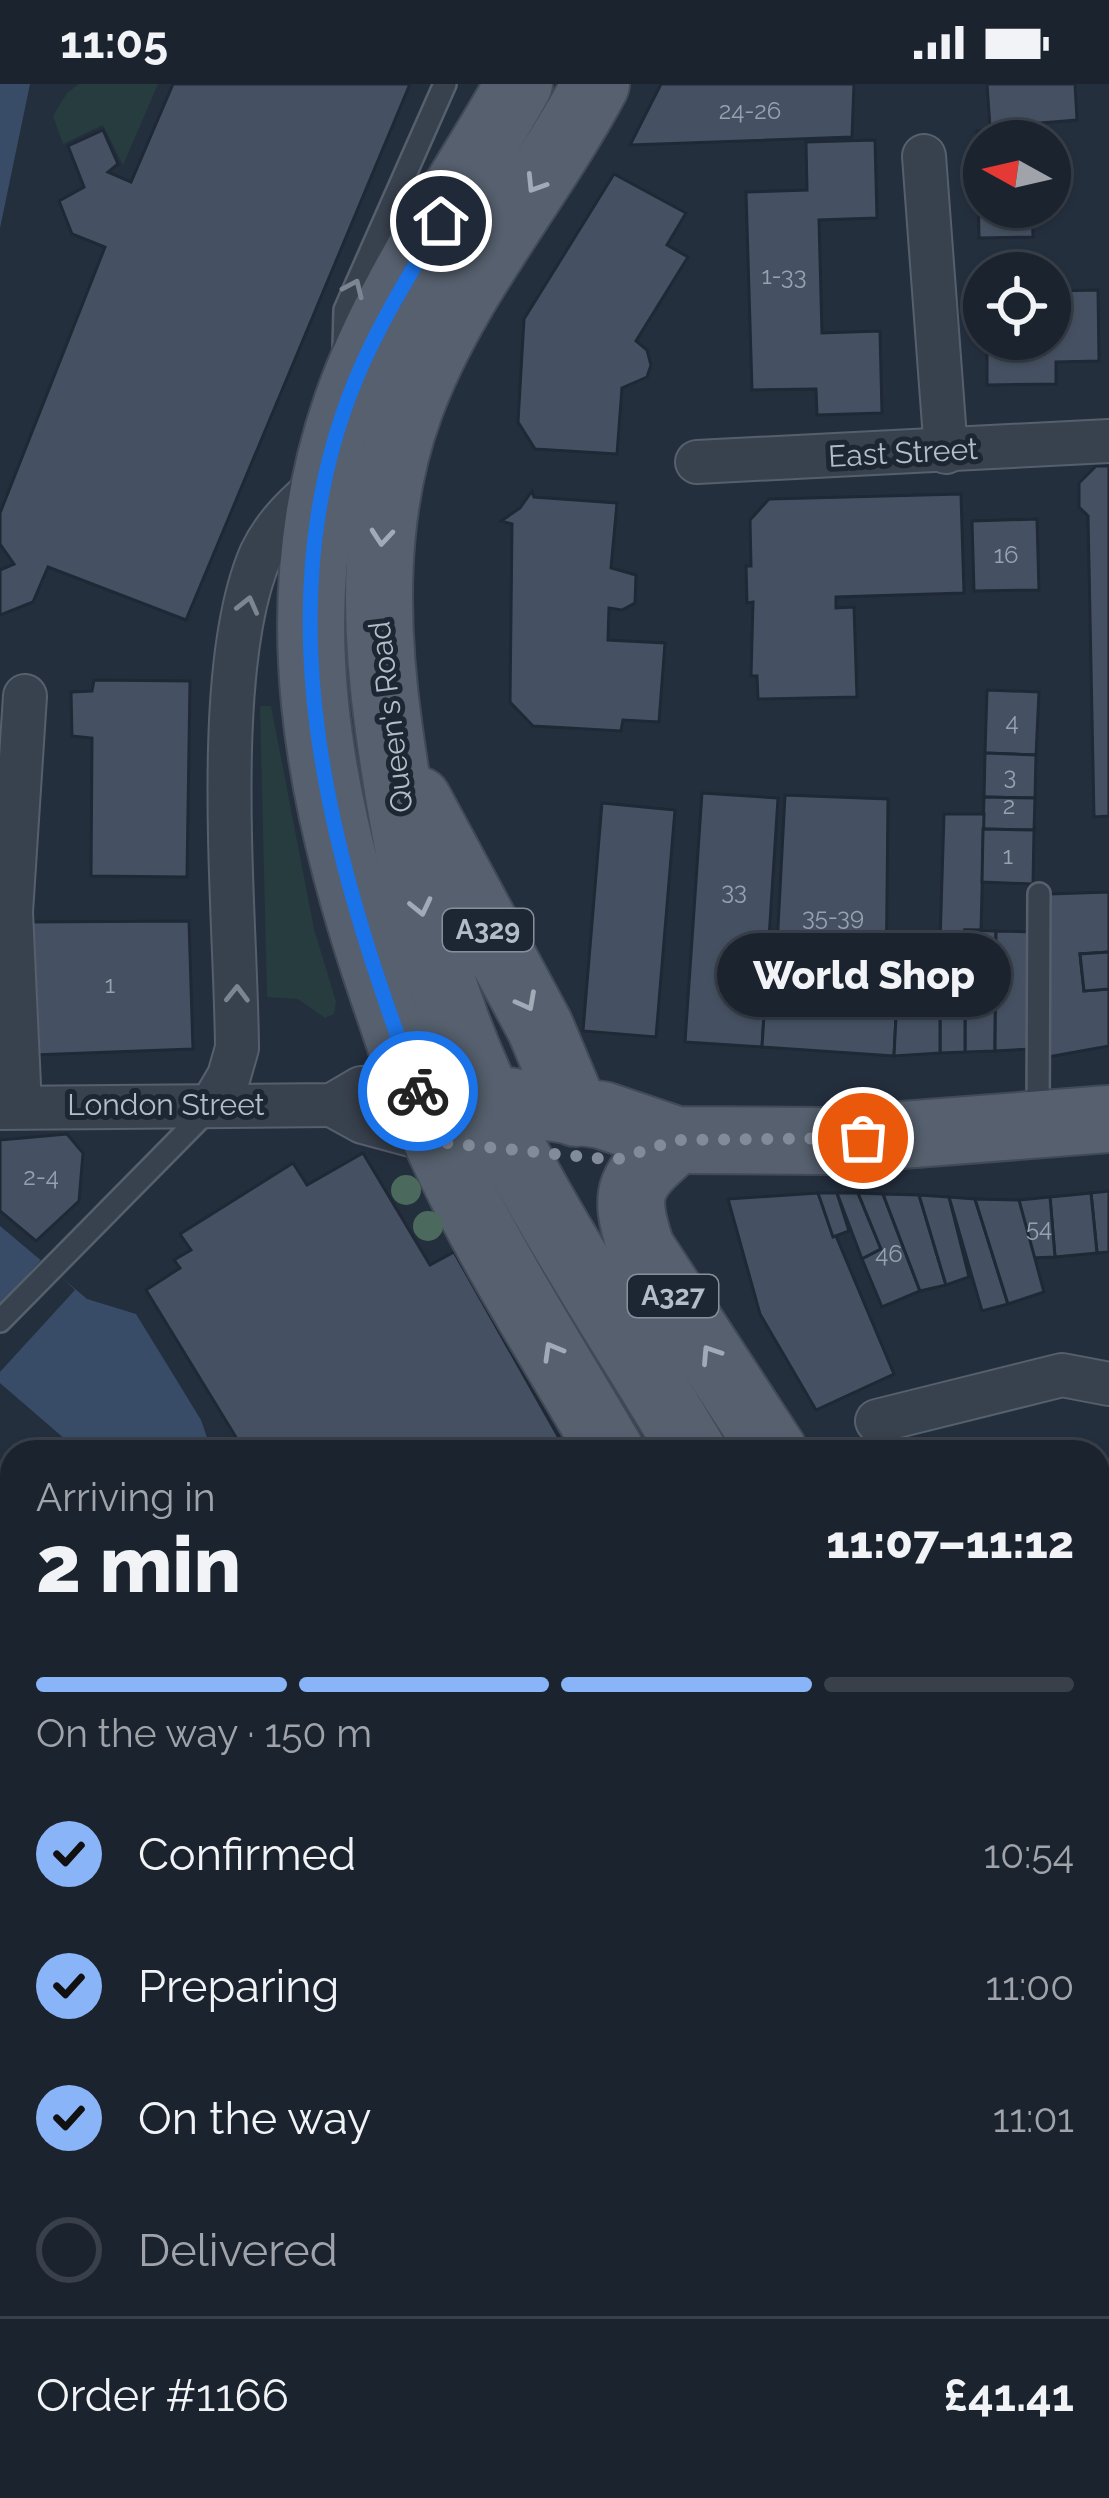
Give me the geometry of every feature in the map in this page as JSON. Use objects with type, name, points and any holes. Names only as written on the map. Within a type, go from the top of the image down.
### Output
[{"type":"main road","name":"Queen's Road","points":[[426,1114],[369,953],[323,786],[309,620],[327,478],[347,403],[380,328],[539,93]]},
{"type":"main road","name":"Queen's Road","points":[[506,1125],[458,1027],[432,952],[392,751],[377,623],[387,496],[409,410],[464,300],[539,93]]},
{"type":"main road","name":"A329","points":[[392,751],[540,1027],[576,1113]]},
{"type":"main road","name":"London Street","points":[[506,1125],[576,1113],[602,1115],[676,1140],[824,1141],[1109,1119]]},
{"type":"main road","name":"A329","points":[[426,1114],[491,1249],[604,1440]]},
{"type":"main road","name":"London Street","points":[[426,1114],[506,1125],[615,1160],[676,1140]]},
{"type":"main road","name":"A329","points":[[506,1125],[686,1440]]},
{"type":"main road","name":"A327","points":[[676,1140],[641,1171],[629,1192],[629,1216],[641,1247],[766,1440]]},
{"type":"street","points":[[924,156],[946,452]]},
{"type":"street","name":"East Street","points":[[698,462],[1109,441]]},
{"type":"street","points":[[212,1105],[230,1076],[237,1048],[232,747],[240,637],[260,557],[274,531],[327,478]]},
{"type":"street","points":[[10,1107],[11,912],[26,696]]},
{"type":"street","name":"London Street","points":[[332,1105],[361,1088],[426,1114]]},
{"type":"street","name":"London Street","points":[[10,1107],[332,1105],[363,1122],[426,1114]]},
{"type":"street","points":[[878,1421],[1061,1375],[1109,1384]]},
{"type":"lane","points":[[347,403],[345,310],[445,84]]},
{"type":"lane","points":[[1038,1125],[1039,895]]},
{"type":"lane","points":[[0,1321],[212,1105]]},
{"type":"green space","points":[[79,84],[158,84],[123,165],[103,125],[63,144],[53,116],[67,93]]},
{"type":"green space","points":[[260,706],[271,706],[314,929],[336,1002],[334,1014],[325,1018],[298,999],[267,997]]},
{"type":"water","points":[[0,84],[30,84],[0,228]]},
{"type":"water","points":[[0,1226],[87,1299],[136,1314],[201,1420],[208,1440],[66,1440],[0,1383]]},
{"type":"pier","points":[[42,1259],[75,1290],[0,1372],[0,1305]]},
{"type":"building","points":[[173,84],[410,84],[186,620],[48,567],[33,602],[0,615],[0,570],[14,564],[0,544],[0,513],[105,247],[72,234],[59,201],[84,187],[68,146],[103,130],[118,164],[108,172],[131,182]]},
{"type":"building","points":[[661,84],[854,84],[852,137],[630,145]]},
{"type":"building","points":[[987,84],[1075,84],[1077,120],[990,120]]},
{"type":"building","points":[[875,140],[877,218],[819,220],[822,333],[880,331],[882,413],[817,415],[816,389],[752,390],[746,192],[807,190],[806,142]]},
{"type":"building","points":[[614,174],[686,213],[667,245],[688,257],[636,341],[647,350],[651,365],[647,377],[622,388],[617,454],[535,449],[518,422],[524,319]]},
{"type":"building","points":[[979,228],[1033,228],[1033,237],[979,238]]},
{"type":"building","points":[[1098,290],[1099,361],[1056,362],[1056,384],[987,385],[987,360],[1071,360],[1071,291]]},
{"type":"building","points":[[1096,466],[1109,466],[1109,816],[1094,817],[1088,516],[1079,507],[1079,483]]},
{"type":"building","points":[[532,491],[534,497],[617,503],[611,568],[636,575],[635,603],[622,610],[609,608],[608,640],[665,643],[659,722],[623,720],[621,731],[533,726],[510,702],[512,524],[501,521],[520,508]]},
{"type":"building","points":[[961,494],[964,593],[836,597],[836,608],[854,607],[857,697],[758,699],[757,676],[751,676],[753,602],[747,603],[746,566],[751,566],[750,520],[769,499]]},
{"type":"building","points":[[1037,519],[1039,590],[974,591],[972,521]]},
{"type":"building","points":[[94,680],[190,681],[187,877],[91,876],[92,738],[72,736],[71,692],[92,691]]},
{"type":"building","points":[[987,690],[1039,692],[1036,755],[985,753]]},
{"type":"building","points":[[985,753],[1036,755],[1035,798],[984,797]]},
{"type":"building","points":[[702,793],[778,798],[762,1047],[685,1042]]},
{"type":"building","points":[[785,795],[888,799],[886,995],[897,996],[894,1056],[762,1047],[766,983],[775,984]]},
{"type":"building","points":[[984,797],[1035,798],[1034,830],[983,829]]},
{"type":"building","points":[[602,803],[675,810],[656,1037],[583,1031]]},
{"type":"building","points":[[944,814],[984,814],[981,930],[965,930],[965,943],[940,942]]},
{"type":"building","points":[[983,829],[1034,830],[1033,884],[982,882]]},
{"type":"building","points":[[1109,892],[1109,952],[1080,954],[1084,991],[1109,989],[1109,1046],[1048,1057],[1050,894]]},
{"type":"building","points":[[189,921],[193,1049],[32,1055],[28,922]]},
{"type":"building","points":[[965,930],[996,931],[995,1051],[965,1052]]},
{"type":"building","points":[[996,931],[1034,932],[1032,1049],[995,1051]]},
{"type":"building","points":[[940,942],[965,943],[965,1052],[940,1053]]},
{"type":"building","points":[[1109,952],[1109,989],[1084,991],[1080,954]]},
{"type":"building","points":[[899,957],[940,958],[940,1053],[894,1056]]},
{"type":"building","points":[[67,1134],[83,1153],[79,1201],[36,1241],[0,1211],[0,1140]]},
{"type":"building","points":[[363,1153],[430,1265],[454,1252],[560,1440],[238,1440],[146,1290],[180,1268],[174,1260],[191,1250],[180,1234],[293,1163],[307,1185]]},
{"type":"building","points":[[1109,1191],[1109,1252],[1097,1253],[1091,1193]]},
{"type":"building","points":[[818,1193],[894,1374],[816,1410],[760,1314],[728,1199]]},
{"type":"building","points":[[818,1193],[837,1193],[849,1231],[833,1237]]},
{"type":"building","points":[[837,1193],[858,1193],[881,1249],[862,1259]]},
{"type":"building","points":[[858,1193],[883,1194],[920,1291],[882,1307],[862,1259],[881,1249]]},
{"type":"building","points":[[1091,1193],[1097,1253],[1055,1257],[1050,1197]]},
{"type":"building","points":[[883,1194],[919,1195],[946,1285],[920,1291]]},
{"type":"building","points":[[919,1195],[949,1197],[969,1277],[946,1285]]},
{"type":"building","points":[[949,1197],[975,1199],[1008,1304],[982,1311]]},
{"type":"building","points":[[1050,1197],[1055,1257],[1031,1258],[1019,1200]]},
{"type":"building","points":[[975,1199],[1019,1200],[1044,1292],[1008,1304]]},
{"type":"way so far","points":[[418,1091],[437,1142],[615,1160],[676,1140],[863,1138]]},
{"type":"place","name":"World Shop","points":[[863,1138]]},
{"type":"route","points":[[418,1091],[369,953],[323,786],[311,698],[310,579],[315,536],[347,403],[380,328],[441,221]]}]
